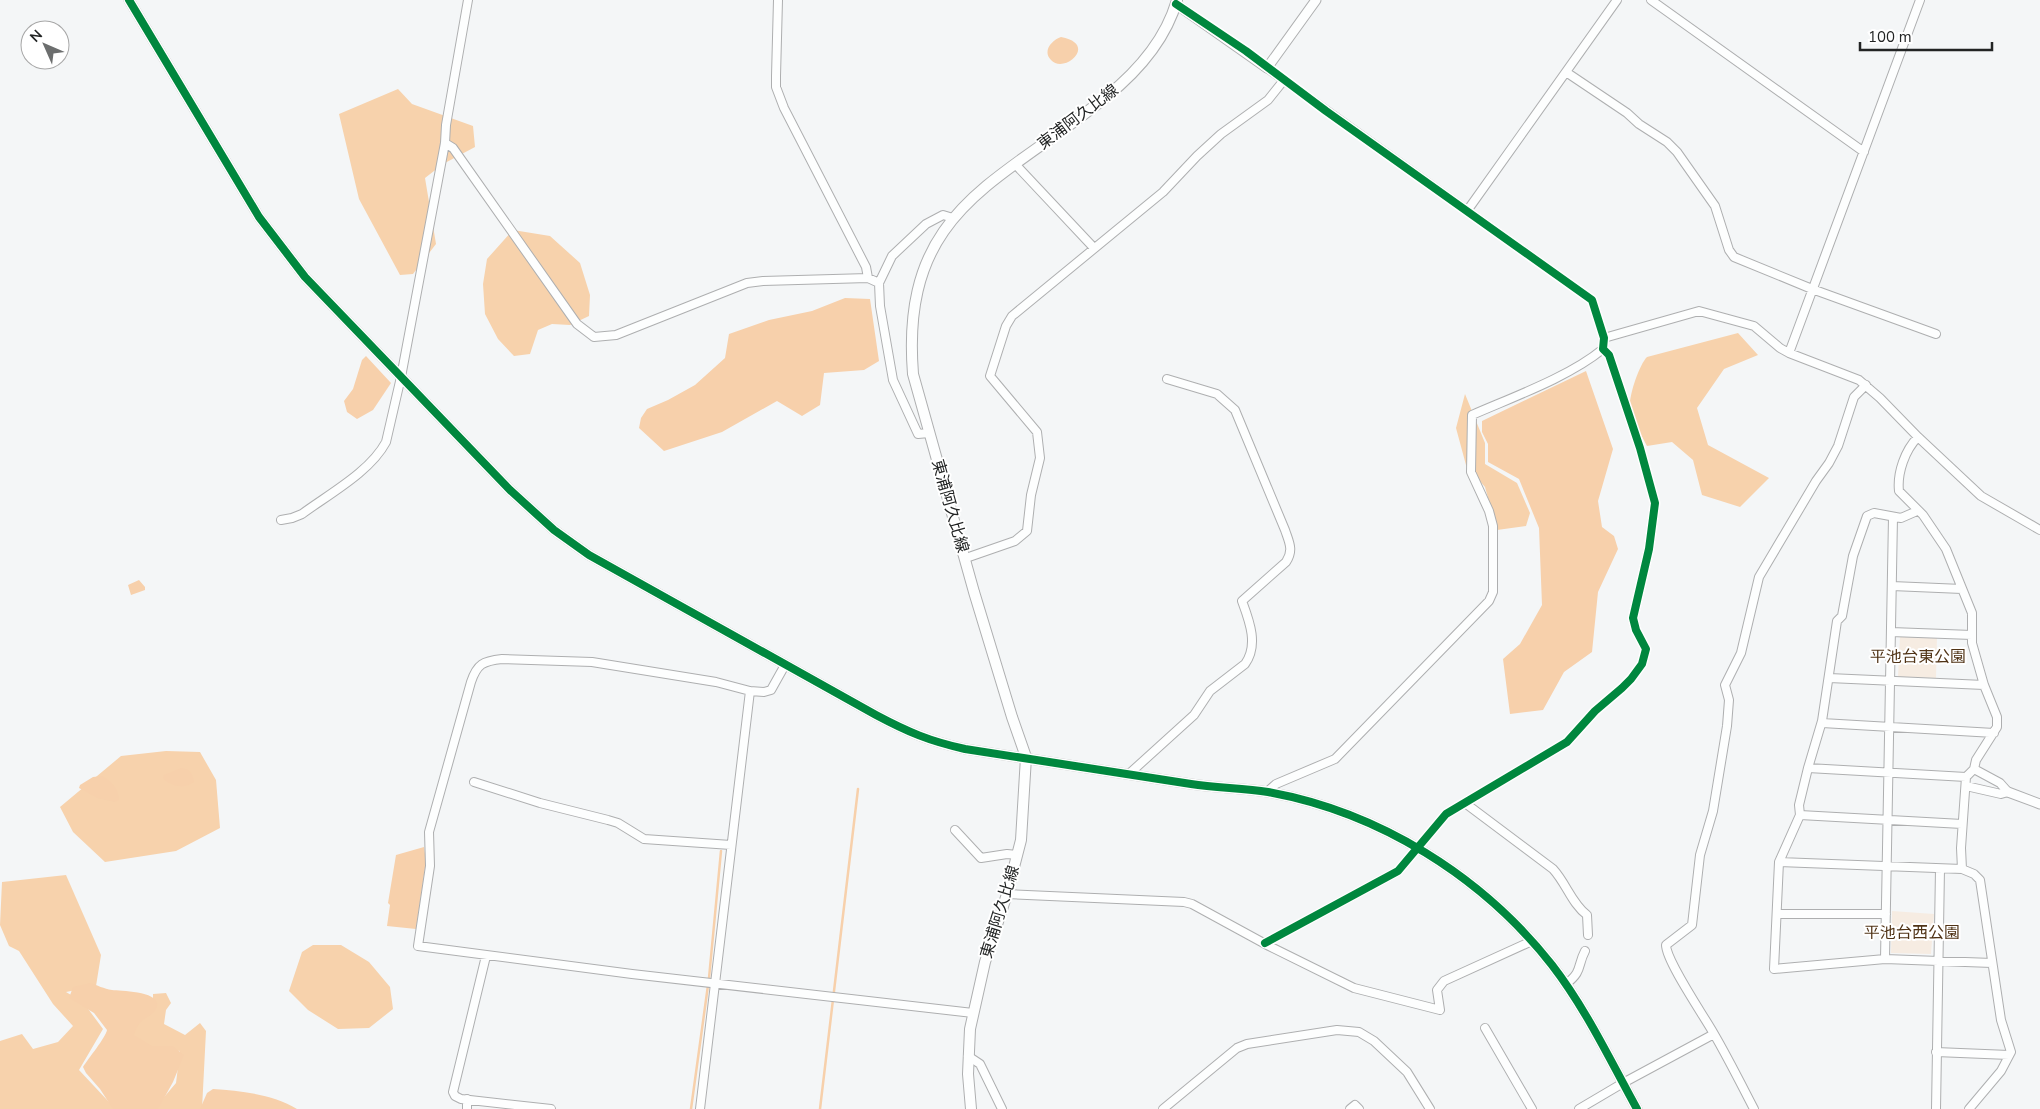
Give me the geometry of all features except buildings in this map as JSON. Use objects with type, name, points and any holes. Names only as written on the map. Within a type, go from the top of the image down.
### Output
[{"type":"main road","name":"東浦阿久比線","points":[[971,1109],[968,1056],[973,1013],[985,962],[1007,894],[1017,855],[1023,824],[1026,758],[1012,717],[913,374],[914,303],[927,261],[936,242],[953,218],[978,192],[1099,102],[1133,72],[1158,40],[1176,2]]},
{"type":"street","points":[[129,0],[259,217],[305,277],[503,484],[554,530],[603,564],[912,734],[933,742],[965,749],[1130,773],[1214,788],[1267,792],[1304,800],[1370,824],[1416,848],[1468,881],[1513,920],[1532,942],[1566,984],[1592,1026],[1637,1109]]},
{"type":"street","points":[[281,520],[302,514],[374,460],[381,451],[388,436],[445,143],[446,125],[468,0]]},
{"type":"street","points":[[778,0],[776,87],[784,108],[866,267],[868,278]]},
{"type":"street","points":[[1267,68],[1316,0]]},
{"type":"street","points":[[1467,211],[1617,0]]},
{"type":"street","points":[[1651,0],[1864,152]]},
{"type":"street","points":[[1789,353],[1920,0]]},
{"type":"street","points":[[1176,2],[1592,300],[1604,338],[1603,349],[1591,359],[1472,415],[1472,476],[1489,511],[1492,526],[1493,592],[1489,601],[1335,760],[1276,784],[1267,792]]},
{"type":"street","points":[[1566,72],[1628,113],[1677,152],[1715,206],[1730,254],[1812,289],[1936,334]]},
{"type":"street","points":[[966,558],[1015,541],[1027,531],[1029,524],[1031,495],[1040,458],[1037,432],[990,376],[1006,326],[1012,316],[1058,281],[1094,248],[1163,192],[1220,134],[1268,100],[1284,80]]},
{"type":"street","points":[[445,143],[453,148],[577,324],[594,337],[616,335],[746,284],[763,281],[868,278],[879,283]]},
{"type":"street","points":[[1015,164],[1094,248]]},
{"type":"street","points":[[929,433],[918,434],[893,380],[880,306],[879,283],[892,256],[926,224],[943,215],[953,218]]},
{"type":"street","points":[[1604,338],[1699,311],[1754,326],[1780,348],[1789,353],[1845,374],[1866,385],[1981,496],[2040,530]]},
{"type":"street","points":[[1265,943],[1398,871],[1446,814],[1567,742],[1595,712],[1622,688],[1642,664],[1646,650],[1636,630],[1633,618],[1649,549],[1655,503],[1640,448],[1609,355],[1603,349]]},
{"type":"street","points":[[1130,773],[1194,715],[1210,691],[1246,664],[1249,659],[1252,632],[1242,601],[1286,562],[1291,554],[1285,530],[1235,410],[1217,394],[1167,379]]},
{"type":"street","points":[[1754,1109],[1714,1034],[1666,951],[1666,945],[1692,925],[1700,855],[1713,811],[1727,726],[1729,700],[1725,685],[1741,653],[1759,577],[1816,481],[1829,464],[1838,446],[1854,398],[1866,385]]},
{"type":"street","points":[[1918,437],[1913,442],[1900,469],[1899,491],[1923,515],[1946,549],[1972,612],[1972,643],[1984,685],[1997,717],[1997,727],[1994,733],[1976,760],[1974,769],[1966,777],[1960,848],[1962,869]]},
{"type":"street","points":[[1917,511],[1901,518],[1874,513],[1867,516],[1853,556],[1842,616],[1837,621],[1822,723],[1799,804],[1800,815],[1779,862],[1774,969],[1885,959],[1992,963]]},
{"type":"street","points":[[1885,959],[1893,517]]},
{"type":"street","points":[[1892,586],[1962,589]]},
{"type":"street","points":[[1891,632],[1972,635]]},
{"type":"street","points":[[785,665],[771,690],[764,692],[750,691],[716,682],[592,662],[502,659],[488,661],[481,665],[475,671],[468,691],[429,832],[430,866],[418,946],[715,984],[973,1013]]},
{"type":"street","points":[[1828,678],[1984,685]]},
{"type":"street","points":[[700,1109],[750,691]]},
{"type":"street","points":[[1822,723],[1994,733]]},
{"type":"street","points":[[1808,768],[1966,777]]},
{"type":"street","points":[[1974,769],[2000,783],[2008,792],[2040,804]]},
{"type":"street","points":[[474,782],[540,803],[613,822],[644,839],[731,844]]},
{"type":"street","points":[[1966,786],[2001,794],[2008,792]]},
{"type":"street","points":[[1465,803],[1561,877],[1579,908],[1587,915],[1588,935]]},
{"type":"street","points":[[1800,815],[1962,824]]},
{"type":"street","points":[[956,830],[981,858],[1007,854],[1017,855]]},
{"type":"street","points":[[1779,862],[1962,869],[1974,874],[1980,880],[2001,1020],[2010,1052],[2001,1070],[1969,1109]]},
{"type":"street","points":[[1936,1109],[1940,869]]},
{"type":"street","points":[[1007,894],[1184,902],[1354,988],[1440,1010],[1437,990],[1444,981],[1532,942]]},
{"type":"street","points":[[1777,914],[1886,914]]},
{"type":"street","points":[[1566,984],[1579,971],[1585,951]]},
{"type":"street","points":[[486,956],[453,1092],[455,1096],[461,1099],[551,1109]]},
{"type":"street","points":[[1485,1028],[1532,1109]]},
{"type":"street","points":[[1163,1109],[1230,1054],[1246,1044],[1348,1030],[1365,1035],[1395,1060],[1415,1083],[1430,1109]]},
{"type":"street","points":[[1579,1109],[1714,1034]]},
{"type":"street","points":[[1936,1052],[2009,1055]]},
{"type":"street","points":[[968,1056],[980,1064],[1002,1109]]},
{"type":"street","points":[[467,1099],[467,1109]]},
{"type":"street","points":[[1350,1109],[1355,1105],[1359,1109]]},
{"type":"green space","name":"平池台東公園","points":[[1900,636],[1937,637],[1936,678],[1898,677]]},
{"type":"green space","name":"平池台西公園","points":[[1892,911],[1934,914],[1931,954],[1891,953]]},
{"type":"shaded area","points":[[1061,37],[1072,41],[1077,46],[1078,51],[1070,61],[1057,64],[1048,57],[1048,50],[1054,41]]},
{"type":"shaded area","points":[[398,89],[412,104],[473,126],[475,147],[443,164],[425,178],[436,244],[413,274],[400,275],[359,199],[339,114]]},
{"type":"shaded area","points":[[513,230],[550,236],[580,263],[590,295],[589,316],[570,325],[552,324],[538,330],[530,354],[514,356],[498,339],[485,314],[483,284],[487,259]]},
{"type":"shaded area","points":[[845,298],[870,299],[879,361],[864,370],[824,373],[820,405],[802,416],[777,401],[722,432],[664,451],[639,428],[641,418],[647,409],[695,385],[725,358],[729,334],[769,320],[812,311]]},
{"type":"shaded area","points":[[1738,333],[1758,355],[1724,369],[1697,408],[1708,445],[1769,478],[1740,507],[1702,495],[1693,460],[1672,442],[1647,446],[1637,428],[1630,409],[1632,390],[1647,357]]},
{"type":"shaded area","points":[[366,356],[391,383],[373,410],[357,419],[347,412],[344,401],[353,389],[362,360]]},
{"type":"shaded area","points":[[1586,371],[1613,449],[1598,501],[1602,527],[1614,536],[1618,549],[1598,592],[1592,652],[1564,672],[1543,710],[1510,714],[1503,659],[1520,644],[1542,605],[1539,528],[1519,479],[1488,462],[1488,444],[1482,432],[1482,421]]},
{"type":"shaded area","points":[[1465,394],[1485,443],[1485,464],[1517,483],[1530,513],[1526,526],[1497,530],[1485,487],[1466,465],[1456,428]]},
{"type":"shaded area","points":[[139,580],[145,587],[145,590],[131,595],[128,585]]},
{"type":"shaded area","points":[[166,751],[200,752],[216,780],[220,828],[176,851],[105,862],[73,832],[60,807],[121,756]]},
{"type":"shaded area","points":[[181,768],[187,769],[190,772],[194,782],[187,786],[178,786],[163,778],[164,775]]},
{"type":"shaded area","points":[[102,776],[114,785],[118,792],[119,800],[115,802],[97,798],[79,788],[80,785],[93,777]]},
{"type":"shaded area","points":[[424,847],[426,861],[416,929],[387,926],[390,905],[388,903],[396,855]]},
{"type":"shaded area","points":[[66,875],[101,955],[96,986],[66,992],[83,1002],[103,1029],[79,1070],[109,1102],[123,1109],[0,1109],[0,1041],[22,1034],[33,1049],[58,1042],[73,1026],[53,1004],[19,951],[9,946],[0,925],[2,882]]},
{"type":"shaded area","points":[[313,945],[341,945],[369,962],[390,987],[393,1009],[369,1028],[338,1029],[308,1010],[289,991],[302,952]]},
{"type":"shaded area","points":[[90,983],[109,989],[148,995],[157,1003],[154,1012],[139,1024],[134,1035],[152,1046],[173,1046],[184,1055],[173,1082],[158,1109],[113,1109],[100,1089],[86,1073],[83,1067],[107,1030],[94,1013],[69,998],[73,987]]},
{"type":"shaded area","points":[[166,993],[171,1003],[166,1010],[164,1024],[185,1035],[200,1023],[206,1031],[202,1109],[154,1109],[176,1083],[180,1051],[151,1047],[132,1035],[139,1018],[153,1007],[153,994]]},
{"type":"shaded area","points":[[213,1089],[246,1092],[267,1097],[297,1109],[200,1109],[207,1093]]},
{"type":"waterway","points":[[820,1109],[858,789]]},
{"type":"waterway","points":[[691,1109],[709,978],[721,851]]},
{"type":"cycle path","points":[[129,0],[259,217],[305,277],[510,490],[554,530],[589,555],[876,715],[929,739],[965,749],[1191,784],[1268,792],[1309,802],[1349,815],[1388,832],[1461,876],[1494,903],[1524,933],[1552,965],[1576,999],[1637,1109]]},
{"type":"cycle path","points":[[1176,4],[1246,51],[1326,111],[1592,300],[1604,338],[1603,349],[1609,355],[1640,448],[1655,503],[1649,549],[1633,618],[1636,630],[1646,649],[1642,664],[1631,679],[1595,711],[1567,742],[1446,814],[1398,871],[1265,943]]}]
